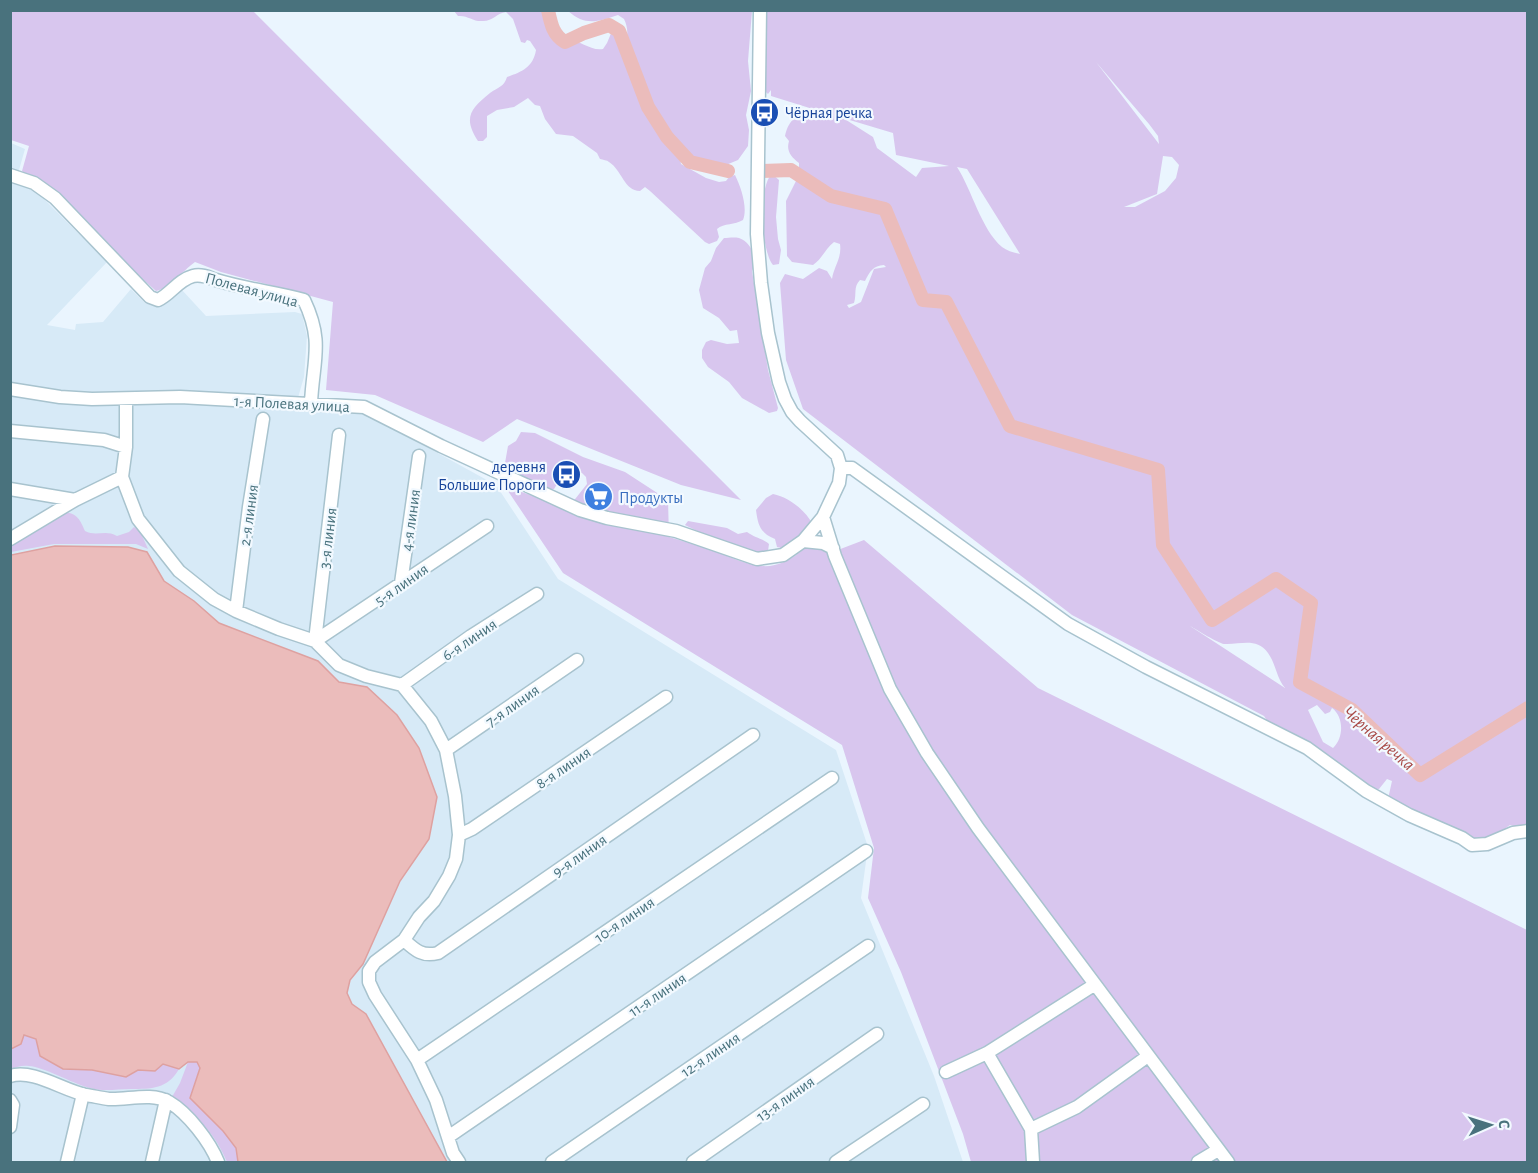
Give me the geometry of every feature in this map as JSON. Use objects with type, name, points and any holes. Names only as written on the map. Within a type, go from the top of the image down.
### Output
[{"type":"street","points":[[760,10],[757,234],[768,333],[779,382],[792,412],[837,455],[841,468],[852,468],[861,474],[1068,624],[1146,667],[1306,748],[1365,791],[1409,816],[1462,838],[1472,845],[1487,844],[1514,833],[1527,831]]},
{"type":"street","name":"Полевая улица","points":[[10,175],[34,183],[55,198],[150,297],[158,300],[165,297],[182,280],[202,275],[232,285],[304,300],[316,329],[316,352],[310,403]]},
{"type":"street","name":"1-я Полевая улица","points":[[10,389],[60,397],[92,399],[180,397],[364,406],[441,446],[568,505],[607,518],[676,531],[758,559],[783,555],[803,541],[823,517],[839,483],[841,468]]},
{"type":"street","points":[[126,399],[126,447],[122,477],[138,519],[179,571],[214,599],[236,611],[315,641],[339,665],[366,676],[402,685],[431,721],[446,750],[455,796],[459,835],[456,859],[434,901],[418,917],[404,940],[375,962],[369,971],[369,982],[417,1060],[436,1100],[459,1162]]},
{"type":"street","name":"2-я линия","points":[[236,611],[263,419]]},
{"type":"street","points":[[10,431],[104,440],[126,447]]},
{"type":"street","name":"3-я линия","points":[[315,641],[339,435]]},
{"type":"street","name":"4-я линия","points":[[401,584],[419,456]]},
{"type":"street","points":[[10,539],[75,500],[122,477]]},
{"type":"street","points":[[10,489],[75,500]]},
{"type":"street","points":[[823,517],[833,548],[890,689],[927,753],[978,828],[1228,1162]]},
{"type":"street","name":"5-я линия","points":[[315,641],[486,526]]},
{"type":"street","points":[[803,541],[823,543],[833,548]]},
{"type":"street","name":"6-я линия","points":[[402,685],[471,636],[537,594]]},
{"type":"street","name":"7-я линия","points":[[446,750],[577,660]]},
{"type":"street","name":"8-я линия","points":[[459,835],[472,829],[666,697]]},
{"type":"street","name":"9-я линия","points":[[404,940],[418,952],[429,955],[438,953],[753,735]]},
{"type":"street","name":"10-я линия","points":[[417,1060],[832,778]]},
{"type":"street","name":"11-я линия","points":[[448,1137],[866,851]]},
{"type":"street","name":"12-я линия","points":[[552,1162],[868,946]]},
{"type":"street","points":[[946,1072],[987,1053],[1094,985]]},
{"type":"street","name":"13-я линия","points":[[693,1162],[877,1034]]},
{"type":"street","points":[[987,1053],[1031,1129],[1033,1162]]},
{"type":"street","points":[[1031,1129],[1077,1107],[1148,1056]]},
{"type":"street","points":[[10,1076],[23,1074],[83,1094],[108,1099],[153,1097],[166,1101],[184,1112],[215,1154],[218,1162]]},
{"type":"street","points":[[67,1162],[83,1094]]},
{"type":"street","points":[[10,1100],[13,1105],[10,1127]]},
{"type":"street","points":[[152,1162],[166,1101]]},
{"type":"street","points":[[836,1162],[923,1104]]},
{"type":"street","points":[[1198,1162],[1218,1150]]},
{"type":"shaded area","points":[[767,10],[1527,11],[1527,826],[1510,825],[1493,837],[1476,842],[1388,799],[1392,781],[1387,779],[1379,789],[1375,790],[1268,722],[1264,716],[1072,615],[803,409],[786,360],[780,283],[785,274],[803,279],[819,268],[827,271],[832,279],[840,254],[840,244],[834,242],[813,265],[792,262],[787,256],[786,201],[799,175],[799,163],[790,154],[789,141],[785,136],[792,120],[805,112],[816,110],[771,96],[771,90],[768,94],[765,91],[766,64],[763,45],[766,38]],"holes":[[[1096,62],[1149,124],[1158,136],[1159,144]],[[843,118],[893,133],[896,155],[949,166],[922,168],[916,177],[877,148],[873,137]],[[1163,156],[1172,157],[1179,165],[1176,178],[1165,191],[1135,207],[1124,207],[1157,194]],[[957,167],[967,169],[1020,254],[1004,248],[995,239],[982,220]],[[884,265],[886,267],[874,269],[861,302],[849,308],[847,305],[854,303],[856,288],[860,280],[865,281],[870,272],[874,268]],[[1190,626],[1224,644],[1253,643],[1263,648],[1271,657],[1285,688]],[[1317,705],[1325,714],[1332,708],[1339,717],[1341,728],[1339,739],[1333,748],[1323,742],[1308,710]]]},
{"type":"shaded area","points":[[11,11],[253,11],[741,500],[681,485],[517,419],[483,442],[375,395],[326,390],[333,302],[221,272],[195,262],[172,283],[156,291],[22,171],[29,146],[11,140]]},
{"type":"shaded area","points":[[454,11],[543,11],[551,34],[557,42],[572,40],[593,48],[603,49],[612,31],[619,48],[625,43],[627,27],[624,19],[618,15],[597,21],[586,21],[568,11],[752,11],[748,61],[751,91],[746,115],[749,130],[748,146],[738,160],[721,167],[704,168],[681,151],[680,157],[681,164],[706,178],[719,182],[726,181],[735,175],[744,204],[743,220],[720,227],[717,229],[719,237],[717,241],[709,244],[705,242],[645,187],[640,191],[630,188],[613,166],[600,159],[597,153],[573,136],[556,134],[545,119],[540,106],[535,105],[528,98],[514,107],[497,110],[487,116],[487,137],[483,141],[478,141],[473,133],[470,120],[473,109],[502,85],[507,77],[522,71],[529,65],[536,50],[530,41],[521,42],[513,19],[506,12],[490,20],[479,21],[458,16]]},
{"type":"shaded area","points":[[11,143],[25,149],[15,184],[36,191],[107,262],[47,325],[75,330],[76,324],[103,322],[131,289],[145,303],[154,306],[166,303],[182,290],[206,316],[295,312],[302,314],[307,336],[304,377],[295,408],[363,412],[496,485],[558,579],[836,750],[868,847],[861,898],[934,1076],[963,1162],[11,1162]]},
{"type":"shaded area","points":[[772,174],[779,180],[776,217],[781,250],[779,264],[773,265],[766,247],[763,219],[765,191]]},
{"type":"shaded area","points":[[724,238],[744,240],[753,252],[752,271],[777,411],[769,413],[742,398],[729,382],[708,367],[702,358],[702,350],[706,342],[711,340],[727,344],[739,343],[737,330],[730,331],[719,318],[703,308],[699,290],[705,268]]},
{"type":"shaded area","points":[[521,432],[535,433],[583,457],[625,472],[668,500],[669,537],[744,562],[764,566],[774,565],[784,562],[806,547],[823,549],[830,553],[864,540],[1038,688],[1527,930],[1527,1162],[971,1162],[963,1134],[901,972],[868,898],[874,848],[842,745],[563,573],[504,485],[568,508],[587,484],[586,477],[582,473],[569,472],[554,489],[547,489],[528,481],[505,463],[508,446],[516,441]]},
{"type":"shaded area","points":[[773,494],[795,504],[812,523],[798,539],[781,548],[777,547],[775,539],[763,531],[756,510],[766,498]]},
{"type":"shaded area","points":[[65,512],[76,516],[85,531],[89,533],[109,533],[117,536],[129,532],[134,527],[140,531],[148,549],[136,544],[54,544],[11,552],[10,543]]},
{"type":"shaded area","points":[[688,521],[727,528],[738,534],[747,532],[769,544],[768,551],[747,551],[725,545],[685,525]]},
{"type":"shaded area","points":[[55,546],[128,547],[147,552],[164,581],[194,601],[219,623],[318,661],[339,682],[367,687],[397,715],[419,748],[437,797],[429,839],[400,881],[363,964],[350,980],[347,993],[352,1004],[366,1014],[447,1162],[238,1162],[236,1148],[223,1131],[190,1098],[200,1068],[197,1062],[188,1062],[179,1069],[163,1064],[155,1071],[138,1070],[126,1077],[92,1070],[63,1069],[40,1056],[36,1039],[24,1035],[21,1044],[11,1049],[11,555]]},
{"type":"shaded area","points":[[23,1035],[36,1039],[41,1056],[63,1069],[92,1070],[126,1077],[138,1070],[155,1071],[163,1064],[179,1069],[170,1081],[158,1086],[145,1089],[95,1089],[35,1067],[20,1066],[11,1069],[10,1049],[21,1044]]},
{"type":"shaded area","points":[[188,1062],[197,1062],[200,1068],[190,1098],[223,1131],[236,1148],[238,1162],[227,1162],[223,1152],[205,1126],[172,1097]]},
{"type":"waterway","name":"Чёрная речка","points":[[548,10],[555,32],[565,42],[609,25],[619,31],[648,107],[667,137],[690,162],[728,171]]},
{"type":"waterway","name":"Чёрная речка","points":[[761,171],[791,170],[831,196],[885,209],[923,300],[946,302],[1010,426],[1158,470],[1163,545],[1212,620],[1276,579],[1311,603],[1300,682],[1352,710],[1420,775],[1528,708]]},
{"type":"place","name":"Чёрная речка","points":[[764,112]]},
{"type":"place","name":"деревня Большие Пороги","points":[[567,475]]},
{"type":"place","name":"Продукты","points":[[598,497]]}]
